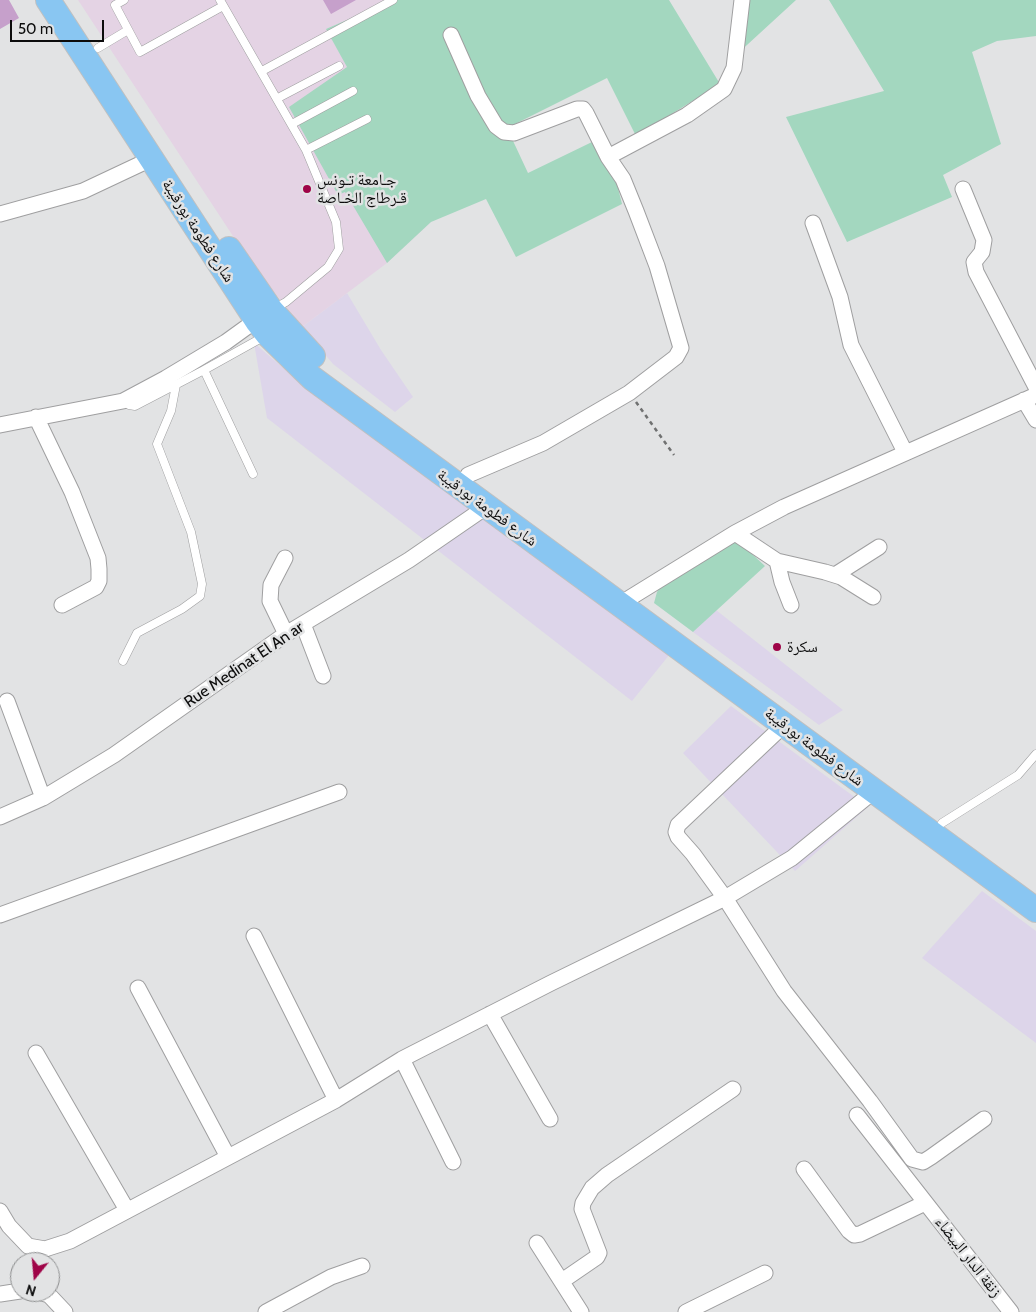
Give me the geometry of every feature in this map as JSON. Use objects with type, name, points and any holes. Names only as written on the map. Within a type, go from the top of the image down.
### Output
[{"type":"main road","name":"شارع فطومة بورقيبة","points":[[48,0],[151,159],[265,322],[312,378],[486,507],[627,600],[1036,890]]},
{"type":"main road","name":"شارع فطومة بورقيبة","points":[[67,0],[163,151],[265,322],[468,476],[873,792],[1036,910]]},
{"type":"street","points":[[608,157],[687,115],[724,90],[734,68],[742,0]]},
{"type":"street","points":[[451,35],[478,96],[496,126],[504,132],[514,133],[577,110],[583,109],[586,113],[608,157],[623,179],[636,211],[657,266],[681,348],[672,361],[629,393],[543,443],[468,476]]},
{"type":"street","points":[[0,214],[83,191],[151,159]]},
{"type":"street","points":[[963,189],[984,240],[982,252],[974,262],[976,272],[1036,386]]},
{"type":"street","points":[[813,223],[840,297],[851,345],[905,452]]},
{"type":"street","points":[[0,425],[123,401],[265,322]]},
{"type":"street","points":[[627,600],[735,533],[784,507],[1030,397],[1036,420]]},
{"type":"street","points":[[36,417],[72,492],[98,564],[99,581],[96,587],[62,605]]},
{"type":"street","name":"Rue Medinat El An ar","points":[[0,817],[43,798],[114,755],[286,634],[409,560],[486,507]]},
{"type":"street","points":[[735,533],[777,561],[835,575],[851,582],[873,597]]},
{"type":"street","points":[[835,575],[879,547]]},
{"type":"street","points":[[284,558],[271,586],[270,601],[286,634]]},
{"type":"street","points":[[777,561],[782,582],[791,605]]},
{"type":"street","points":[[303,624],[324,676]]},
{"type":"street","points":[[7,701],[43,798]]},
{"type":"street","points":[[785,724],[678,825],[676,832],[678,837],[726,898],[784,991],[870,1101],[912,1159],[923,1162],[984,1119]]},
{"type":"street","points":[[0,915],[339,792]]},
{"type":"street","points":[[0,1211],[8,1226],[28,1246],[45,1249],[70,1240],[336,1100],[402,1059],[726,898],[792,858],[873,792]]},
{"type":"street","points":[[254,936],[336,1100]]},
{"type":"street","points":[[138,988],[228,1157]]},
{"type":"street","points":[[490,1014],[550,1119]]},
{"type":"street","points":[[36,1053],[127,1210]]},
{"type":"street","points":[[402,1059],[453,1162]]},
{"type":"street","points":[[562,1281],[599,1253],[582,1209],[583,1203],[592,1188],[733,1089]]},
{"type":"street","name":"زنقة الدار البيضاء","points":[[857,1115],[1010,1312]]},
{"type":"street","name":"زنقة الدار البيضاء","points":[[804,1169],[849,1231],[854,1235],[860,1234],[925,1202]]},
{"type":"street","points":[[537,1243],[581,1312]]},
{"type":"street","points":[[266,1312],[331,1276],[362,1266]]},
{"type":"street","points":[[686,1312],[765,1273]]},
{"type":"street","points":[[56,1302],[65,1312]]},
{"type":"lane","points":[[123,401],[129,406],[135,406],[204,370],[265,322],[328,267],[339,248],[336,222],[306,150],[222,3],[140,52],[115,6],[124,0]]},
{"type":"lane","points":[[262,70],[393,0]]},
{"type":"lane","points":[[98,48],[128,30]]},
{"type":"lane","points":[[278,98],[339,66]]},
{"type":"lane","points":[[292,124],[353,92]]},
{"type":"lane","points":[[306,150],[367,119]]},
{"type":"lane","points":[[204,370],[253,474]]},
{"type":"lane","points":[[123,661],[138,633],[182,609],[200,596],[202,584],[191,532],[157,444],[171,411],[176,385]]},
{"type":"lane","points":[[942,823],[1018,774],[1036,754]]},
{"type":"path","points":[[629,393],[674,455]]},
{"type":"shaded area","name":"جـامعة تـونس قـرطاج الخـاصة","points":[[78,0],[393,0],[327,29],[431,222],[387,263],[302,327],[250,262]]},
{"type":"shaded area","points":[[347,293],[381,350],[413,397],[395,412],[333,364],[302,327]]},
{"type":"shaded area","points":[[254,343],[308,389],[670,654],[632,701],[267,418]]},
{"type":"shaded area","points":[[716,610],[843,710],[819,725],[693,632]]},
{"type":"shaded area","points":[[731,706],[868,807],[795,871],[683,753]]},
{"type":"shaded area","points":[[982,891],[1036,931],[1036,1043],[922,958]]},
{"type":"green space","points":[[393,0],[669,0],[720,84],[636,136],[607,78],[507,128],[528,173],[592,142],[612,164],[622,204],[516,257],[486,199],[431,222],[387,263],[345,192],[338,195],[289,107],[347,67],[326,29]]},
{"type":"green space","points":[[740,0],[796,0],[735,56]]},
{"type":"green space","points":[[829,0],[1036,0],[1036,36],[997,41],[972,52],[1001,144],[943,175],[952,197],[847,242],[786,117],[884,91]]},
{"type":"green space","points":[[737,540],[765,566],[693,632],[654,603],[657,592],[663,583]]},
{"type":"building","points":[[0,0],[9,0],[19,18],[0,29]]},
{"type":"building","points":[[323,0],[356,0],[331,14]]},
{"type":"place","name":"جـامعة تـونس قـرطاج الخـاصة","points":[[307,189]]},
{"type":"place","name":"سكرة","points":[[777,647]]}]
